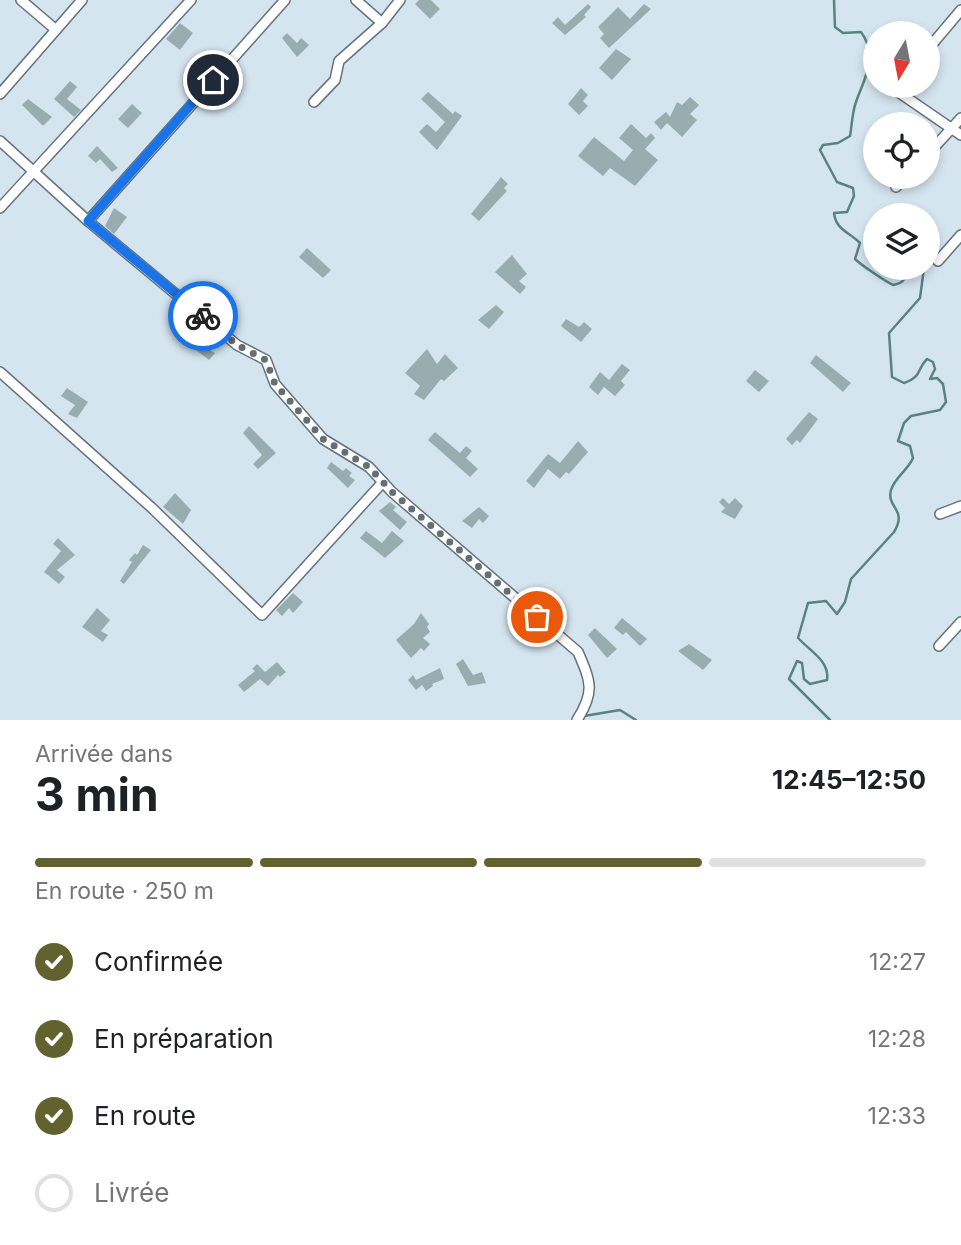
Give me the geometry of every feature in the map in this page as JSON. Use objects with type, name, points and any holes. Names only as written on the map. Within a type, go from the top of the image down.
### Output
[{"type":"street","points":[[22,0],[55,30]]},
{"type":"street","points":[[0,94],[82,0]]},
{"type":"street","points":[[0,208],[191,0]]},
{"type":"street","points":[[88,221],[285,0]]},
{"type":"street","points":[[356,0],[382,23]]},
{"type":"street","points":[[314,102],[335,80],[339,61],[382,23],[400,0]]},
{"type":"street","points":[[940,35],[961,10]]},
{"type":"street","points":[[907,98],[961,135]]},
{"type":"street","points":[[940,141],[961,118]]},
{"type":"street","points":[[0,141],[88,221],[237,345],[266,360],[275,384],[323,439],[369,467],[578,652],[590,679],[589,701],[577,720]]},
{"type":"street","points":[[940,259],[961,235]]},
{"type":"street","points":[[0,372],[152,508],[262,615],[383,482]]},
{"type":"street","points":[[940,514],[961,506]]},
{"type":"street","points":[[939,646],[961,622]]},
{"type":"building","points":[[419,0],[431,0],[440,9],[430,19],[415,4]]},
{"type":"building","points":[[588,4],[591,7],[584,15],[586,17],[565,35],[552,23],[558,17],[565,25]]},
{"type":"building","points":[[644,4],[651,9],[609,48],[600,38],[604,34],[598,27],[618,7],[630,19]]},
{"type":"building","points":[[180,23],[193,33],[180,50],[166,39]]},
{"type":"building","points":[[287,33],[297,43],[301,38],[309,45],[297,57],[282,38]]},
{"type":"building","points":[[616,49],[631,59],[612,80],[599,68]]},
{"type":"building","points":[[70,81],[77,87],[67,99],[81,110],[74,117],[54,99]]},
{"type":"building","points":[[581,88],[588,95],[583,101],[588,106],[579,115],[568,104]]},
{"type":"building","points":[[428,92],[453,114],[455,111],[462,116],[437,150],[419,132],[427,124],[436,132],[445,122],[421,99]]},
{"type":"building","points":[[690,97],[699,105],[690,114],[697,120],[682,137],[667,123],[661,130],[654,122],[666,112],[670,117],[677,102],[682,105]]},
{"type":"building","points":[[28,99],[52,117],[43,126],[22,105]]},
{"type":"building","points":[[132,104],[142,113],[128,128],[118,119]]},
{"type":"building","points":[[631,124],[646,138],[651,133],[655,138],[645,149],[658,160],[635,186],[610,168],[603,176],[578,156],[594,137],[624,161],[633,150],[619,138]]},
{"type":"building","points":[[97,146],[118,168],[112,172],[100,159],[96,163],[88,156]]},
{"type":"building","points":[[501,177],[508,184],[504,188],[507,191],[479,221],[471,214]]},
{"type":"building","points":[[114,208],[127,217],[114,234],[105,226]]},
{"type":"building","points":[[307,248],[331,270],[323,278],[299,257]]},
{"type":"building","points":[[512,255],[527,274],[519,281],[526,287],[520,294],[495,272]]},
{"type":"building","points":[[496,305],[504,312],[489,329],[478,320]]},
{"type":"building","points":[[566,319],[579,327],[584,322],[592,329],[581,342],[561,326]]},
{"type":"building","points":[[185,334],[215,353],[209,360],[182,339]]},
{"type":"building","points":[[427,349],[437,364],[445,354],[458,368],[444,381],[441,379],[424,400],[414,394],[420,386],[405,373]]},
{"type":"building","points":[[816,355],[851,383],[843,392],[810,363]]},
{"type":"building","points":[[622,364],[630,370],[621,381],[625,385],[615,396],[604,387],[598,395],[589,387],[600,372],[609,380]]},
{"type":"building","points":[[755,370],[769,381],[759,392],[746,381]]},
{"type":"building","points":[[67,388],[88,402],[77,418],[68,414],[75,405],[61,396]]},
{"type":"building","points":[[809,412],[818,419],[800,443],[797,440],[792,445],[786,439]]},
{"type":"building","points":[[249,426],[276,453],[258,469],[253,464],[262,455],[243,433]]},
{"type":"building","points":[[435,432],[460,453],[466,446],[472,451],[466,458],[478,469],[470,477],[428,440]]},
{"type":"building","points":[[578,441],[588,452],[569,474],[566,472],[560,479],[548,469],[534,488],[526,481],[548,454],[560,463]]},
{"type":"building","points":[[331,462],[343,471],[346,468],[352,473],[349,476],[355,480],[348,488],[327,468]]},
{"type":"building","points":[[175,493],[191,510],[183,524],[163,507]]},
{"type":"building","points":[[723,498],[729,504],[735,498],[743,506],[735,519],[721,512],[725,508],[719,502]]},
{"type":"building","points":[[390,502],[396,507],[393,510],[407,522],[400,530],[379,511]]},
{"type":"building","points":[[479,507],[489,516],[483,523],[479,519],[472,528],[462,521]]},
{"type":"building","points":[[366,531],[382,543],[392,531],[404,541],[385,558],[360,538]]},
{"type":"building","points":[[58,538],[75,555],[57,570],[65,577],[59,584],[44,572],[61,551],[53,544]]},
{"type":"building","points":[[143,545],[151,550],[124,584],[120,581],[132,562],[129,560],[135,553],[137,555]]},
{"type":"building","points":[[293,593],[303,602],[293,613],[289,608],[282,616],[276,610]]},
{"type":"building","points":[[97,608],[110,620],[101,631],[108,635],[103,642],[82,627]]},
{"type":"building","points":[[421,613],[429,624],[427,627],[430,632],[423,638],[430,644],[424,651],[421,648],[411,658],[396,640],[414,624]]},
{"type":"building","points":[[622,618],[647,639],[640,646],[626,632],[623,635],[614,628]]},
{"type":"building","points":[[595,628],[617,649],[607,658],[588,635]]},
{"type":"building","points":[[689,644],[712,660],[703,670],[678,651]]},
{"type":"building","points":[[463,659],[473,675],[482,672],[486,683],[468,686],[456,664]]},
{"type":"building","points":[[277,662],[286,672],[280,677],[278,675],[268,686],[260,679],[244,692],[238,685],[255,671],[252,669],[257,664],[265,672]]},
{"type":"building","points":[[440,668],[444,679],[432,684],[426,691],[422,685],[416,690],[408,680],[413,675],[416,680]]},
{"type":"waterway","points":[[834,0],[835,27],[843,33],[861,32],[869,50],[869,59],[855,106],[850,136],[838,143],[823,145],[820,150],[837,182],[853,188],[854,196],[847,212],[834,213],[840,227],[860,243],[855,259],[863,265]]},
{"type":"waterway","points":[[885,280],[893,285],[904,280]]},
{"type":"waterway","points":[[830,720],[789,679],[797,661],[802,663],[804,679],[810,684],[827,680],[822,662],[798,638],[808,603],[826,601],[837,614],[845,602],[851,579],[894,532],[899,518],[891,501],[891,490],[913,458],[910,446],[898,441],[904,423],[911,416],[940,410],[946,402],[943,384],[937,378],[930,379],[935,369],[933,362],[927,359],[917,375],[910,380],[904,383],[892,377],[889,333],[920,298],[922,280]]},
{"type":"waterway","points":[[584,716],[620,710],[636,720]]},
{"type":"way so far","points":[[203,316],[237,345],[266,360],[275,384],[323,439],[369,467],[392,492],[537,617]]},
{"type":"route","points":[[203,316],[88,221],[213,80]]}]
